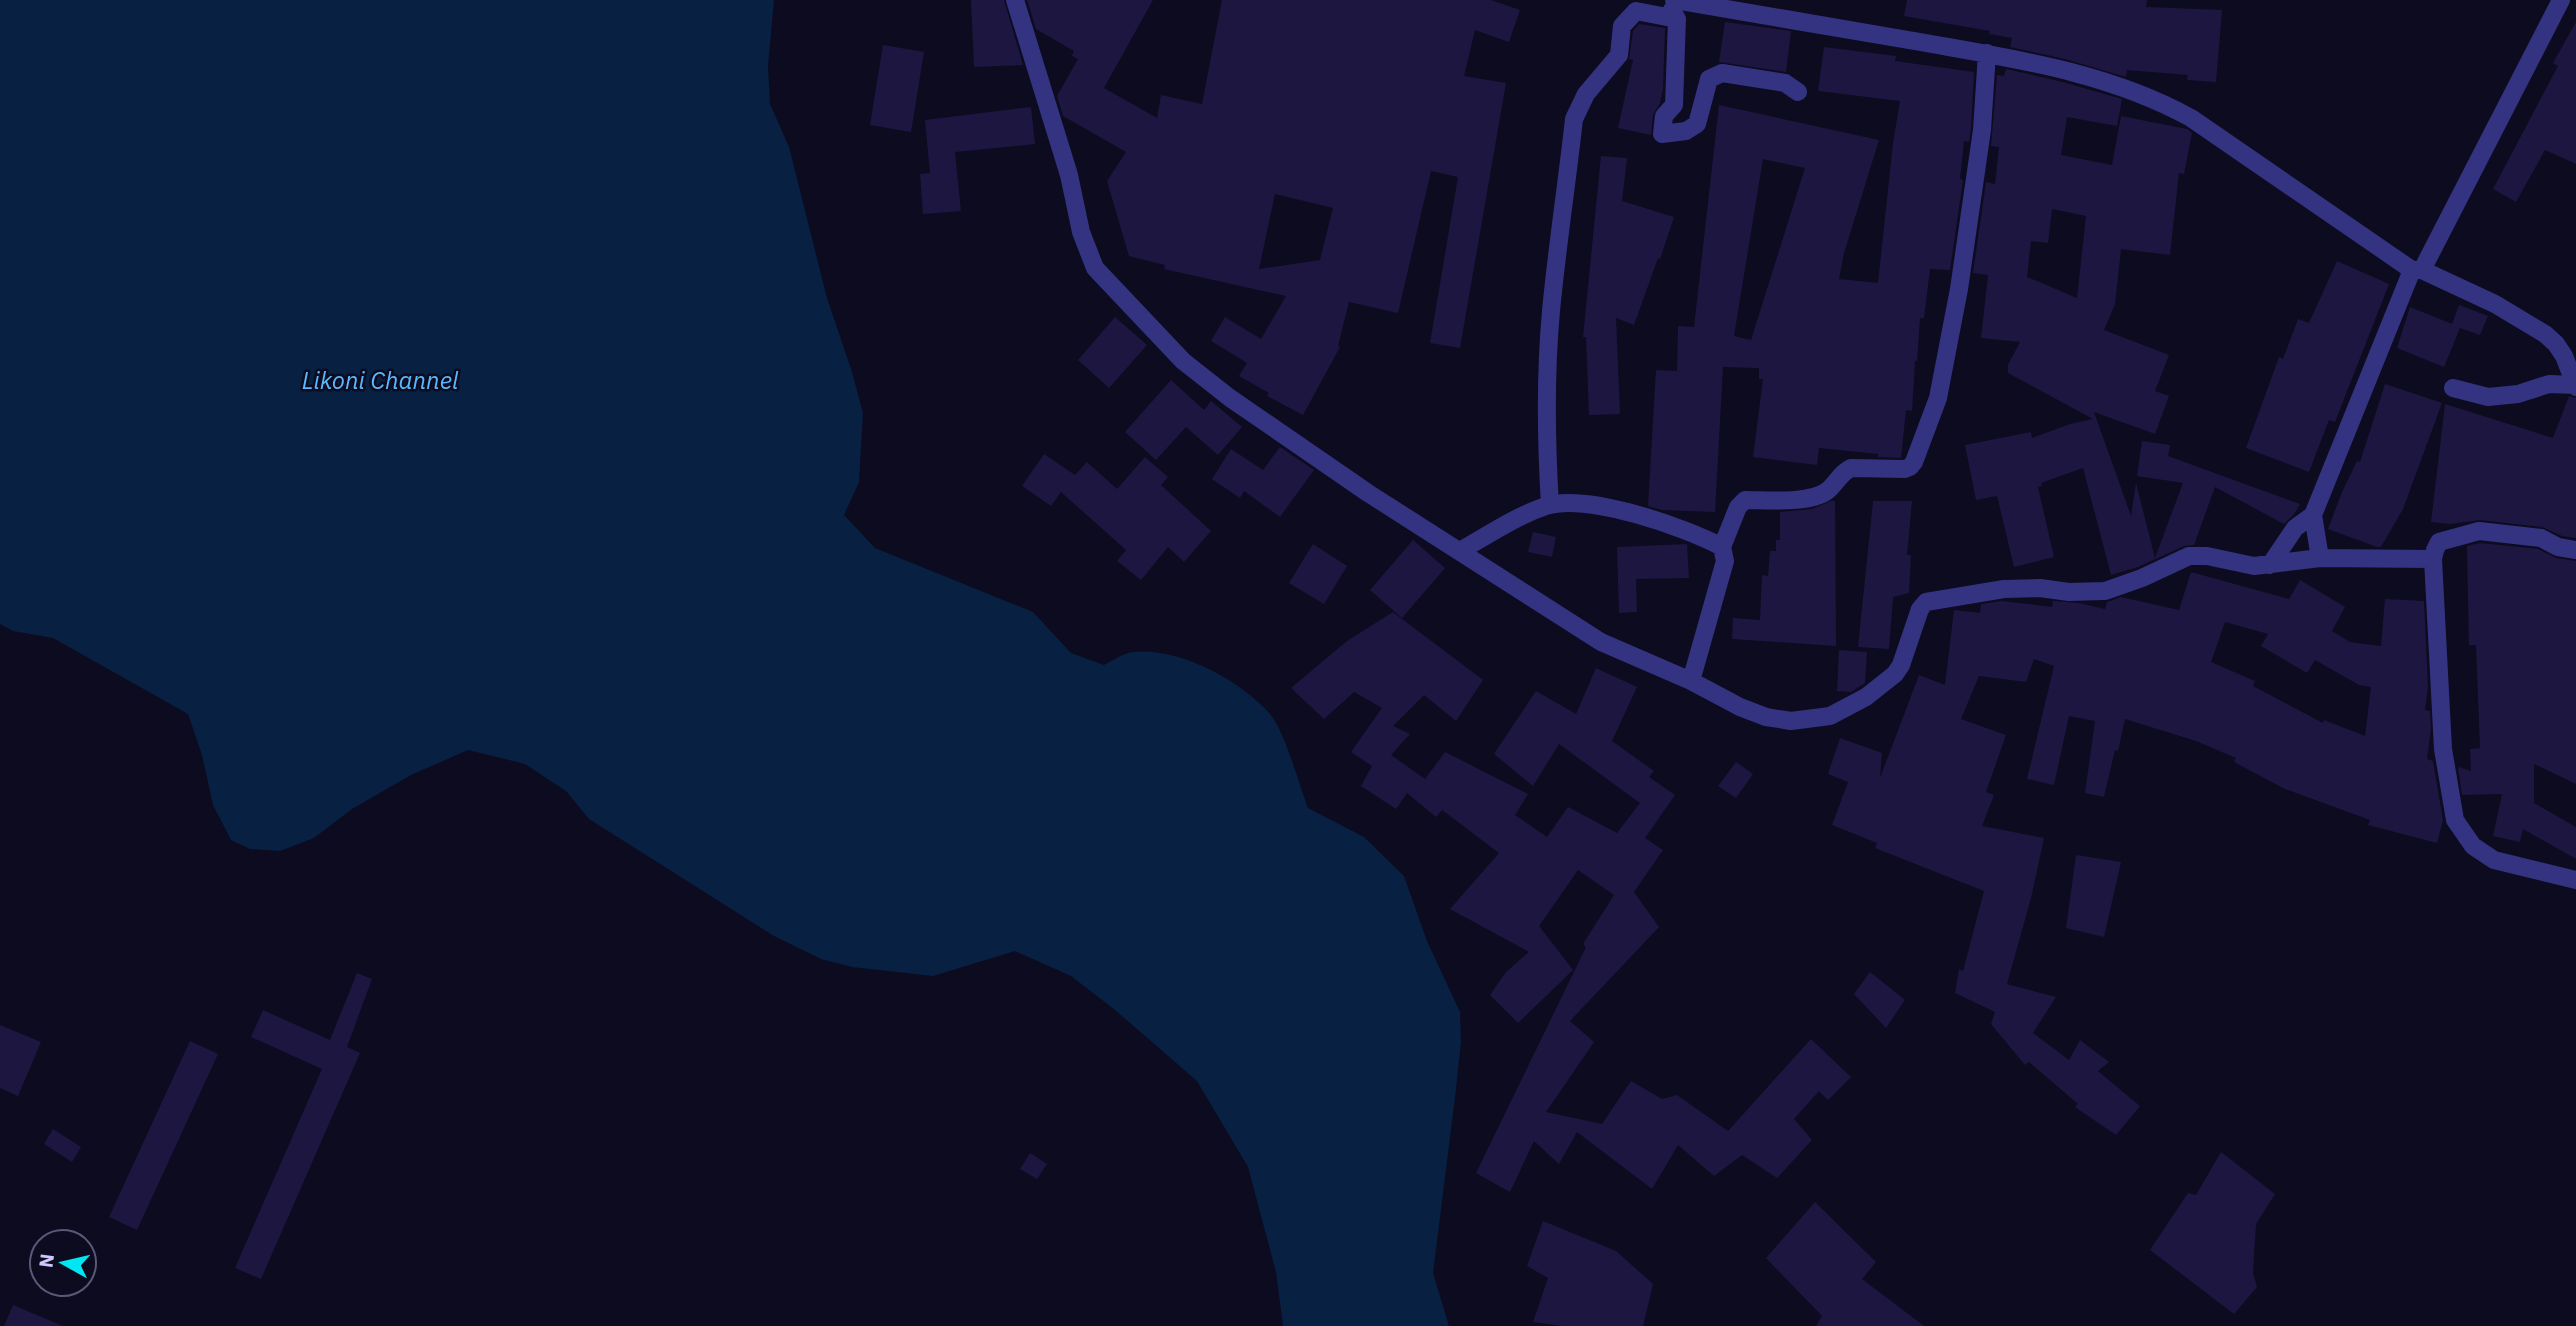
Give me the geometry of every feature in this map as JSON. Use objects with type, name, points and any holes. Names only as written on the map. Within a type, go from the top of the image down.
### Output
[{"type":"street","points":[[1015,0],[1069,175],[1081,232],[1095,268],[1183,361],[1230,398],[1378,500],[1601,642],[1691,681],[1740,707],[1766,717],[1791,721],[1821,719],[1856,704],[1895,674],[1905,656],[1920,609],[1926,602],[2004,589],[2105,591],[2142,578],[2189,556],[2207,556],[2255,566],[2320,558],[2433,559]]},
{"type":"street","points":[[1667,0],[1677,19],[1674,105],[1664,116],[1662,134],[1686,131],[1697,124],[1709,79],[1714,75],[1785,83],[1798,92]]},
{"type":"street","points":[[1674,0],[2069,70],[2171,107],[2417,270],[2495,304],[2544,334],[2556,344],[2564,356],[2576,385],[2549,384],[2518,394],[2488,397],[2453,388]]},
{"type":"street","points":[[2270,565],[2295,527],[2313,514],[2417,270],[2561,0]]},
{"type":"street","points":[[1550,505],[1547,454],[1550,325],[1574,119],[1586,94],[1619,55],[1622,26],[1636,11],[1677,19]]},
{"type":"street","points":[[1691,681],[1724,561],[1723,547],[1738,507],[1745,500],[1809,499],[1828,491],[1843,473],[1851,468],[1905,469],[1914,462],[1938,398],[1959,289],[1982,130],[1987,54]]},
{"type":"street","points":[[1460,551],[1526,513],[1550,505],[1599,505],[1703,537],[1723,547]]},
{"type":"street","points":[[2313,514],[2320,558]]},
{"type":"street","points":[[2576,550],[2558,547],[2541,538],[2479,531],[2439,542],[2433,559],[2443,749],[2455,820],[2473,846],[2494,860],[2576,880]]},
{"type":"water","name":"Likoni Channel","points":[[0,0],[774,0],[768,66],[770,104],[789,147],[827,298],[863,413],[859,482],[844,515],[875,548],[1033,612],[1071,653],[1104,665],[1133,652],[1170,655],[1189,660],[1226,678],[1257,701],[1276,722],[1308,808],[1364,837],[1404,876],[1427,941],[1460,1012],[1461,1042],[1433,1273],[1449,1326],[1283,1326],[1276,1272],[1248,1167],[1197,1081],[1071,976],[1015,951],[933,976],[852,967],[821,959],[774,936],[589,819],[566,791],[525,764],[468,750],[411,775],[352,809],[314,838],[280,851],[250,849],[231,840],[213,805],[202,755],[188,714],[53,638],[13,631],[0,624]]},
{"type":"building","points":[[971,0],[1004,0],[1023,65],[974,67]]},
{"type":"building","points":[[1027,0],[1153,0],[1104,88],[1157,118],[1161,95],[1202,104],[1222,0],[1491,0],[1520,10],[1509,42],[1475,30],[1464,76],[1506,83],[1460,348],[1430,343],[1458,177],[1431,171],[1398,313],[1349,302],[1338,346],[1340,347],[1303,415],[1267,396],[1269,393],[1239,376],[1247,363],[1211,341],[1225,317],[1261,339],[1286,296],[1164,269],[1165,265],[1129,256],[1107,181],[1126,152],[1063,116],[1057,96],[1078,59],[1072,56],[1074,51],[1036,29]],"holes":[[[1275,194],[1333,208],[1320,260],[1259,269]]]},
{"type":"building","points":[[1907,0],[2147,0],[2146,7],[2222,10],[2216,82],[2187,80],[2188,75],[2127,70],[2126,77],[2065,59],[2010,47],[2012,38],[1989,34],[1990,31],[1904,16]]},
{"type":"building","points":[[1725,22],[1791,31],[1786,72],[1719,62]]},
{"type":"building","points":[[2576,22],[2576,164],[2545,150],[2516,202],[2493,189],[2558,66],[2553,63]]},
{"type":"building","points":[[1639,24],[1665,28],[1663,89],[1660,103],[1653,115],[1651,135],[1618,128],[1633,60],[1629,59],[1633,31]]},
{"type":"building","points":[[883,45],[924,52],[911,132],[870,125]]},
{"type":"building","points":[[1824,47],[1896,56],[1895,61],[1974,72],[1971,129],[1969,142],[1964,141],[1960,179],[1963,180],[1950,270],[1930,269],[1924,318],[1920,318],[1912,411],[1906,410],[1901,458],[1819,448],[1817,465],[1753,457],[1763,379],[1759,379],[1759,368],[1723,367],[1715,512],[1662,510],[1648,506],[1656,370],[1677,371],[1678,326],[1694,327],[1719,105],[1879,140],[1844,253],[1839,279],[1878,283],[1900,101],[1818,91]],"holes":[[[1763,159],[1805,168],[1751,340],[1734,336]]]},
{"type":"building","points":[[2006,69],[2122,99],[2117,126],[2067,117],[2061,155],[2112,165],[2121,116],[2187,129],[2192,133],[2184,174],[2179,173],[2170,255],[2121,249],[2115,304],[2104,330],[2169,355],[2155,391],[2169,396],[2155,434],[2094,412],[2131,516],[2136,483],[2155,558],[2183,483],[2137,476],[2142,441],[2170,445],[2168,456],[2300,504],[2284,524],[2215,487],[2194,545],[2184,546],[2138,567],[2111,575],[2083,468],[2041,483],[2042,486],[2038,487],[2054,557],[2014,567],[1997,496],[1976,500],[1965,445],[2031,432],[2032,438],[2093,419],[2008,373],[2008,365],[2020,342],[1981,338],[1988,275],[1973,273],[1986,182],[1995,184],[1999,147],[1991,146],[1997,75],[2004,76]],"holes":[[[2052,209],[2086,216],[2077,298],[2027,277],[2031,241],[2048,243]]]},
{"type":"building","points":[[1031,107],[1035,144],[955,152],[961,211],[923,214],[920,174],[930,173],[925,120]]},
{"type":"building","points":[[1601,156],[1627,158],[1622,201],[1674,217],[1634,325],[1616,318],[1620,414],[1589,415],[1586,337],[1583,337]]},
{"type":"building","points":[[2337,261],[2389,284],[2335,422],[2329,420],[2309,472],[2246,448],[2279,357],[2283,359],[2298,319],[2309,323]]},
{"type":"building","points":[[2459,305],[2488,316],[2480,335],[2460,328],[2444,367],[2397,348],[2410,307],[2452,324]]},
{"type":"building","points":[[1115,317],[1147,345],[1109,388],[1078,360]]},
{"type":"building","points":[[1171,380],[1204,410],[1211,401],[1242,427],[1218,455],[1186,427],[1156,460],[1125,432]]},
{"type":"building","points":[[2385,384],[2442,403],[2403,509],[2381,547],[2377,547],[2328,529],[2342,492],[2357,461],[2360,462]]},
{"type":"building","points":[[2569,396],[2576,398],[2576,538],[2562,536],[2542,527],[2480,520],[2450,524],[2431,522],[2445,404],[2553,438]]},
{"type":"building","points":[[1280,447],[1314,470],[1280,517],[1244,491],[1240,498],[1212,479],[1231,449],[1263,470]]},
{"type":"building","points":[[1044,454],[1075,475],[1087,462],[1117,489],[1145,457],[1168,477],[1161,485],[1211,531],[1184,562],[1168,547],[1141,580],[1117,561],[1126,550],[1061,492],[1051,506],[1022,486]]},
{"type":"building","points":[[1835,501],[1836,646],[1732,639],[1733,618],[1760,620],[1762,575],[1768,576],[1770,551],[1776,551],[1776,540],[1780,540],[1780,512],[1812,509]]},
{"type":"building","points":[[1873,501],[1912,501],[1907,555],[1911,555],[1909,593],[1893,597],[1889,649],[1858,647]]},
{"type":"building","points":[[1533,532],[1556,537],[1552,557],[1528,552]]},
{"type":"building","points":[[1413,540],[1445,568],[1402,618],[1370,590]]},
{"type":"building","points":[[2480,543],[2538,549],[2556,558],[2576,561],[2576,784],[2534,764],[2534,803],[2576,827],[2576,859],[2523,829],[2520,842],[2493,836],[2502,794],[2462,795],[2458,767],[2471,771],[2470,749],[2480,748],[2476,645],[2469,645],[2467,546]]},
{"type":"building","points":[[1313,544],[1347,566],[1324,604],[1289,583]]},
{"type":"building","points":[[1687,544],[1689,578],[1636,579],[1637,612],[1619,613],[1617,547]]},
{"type":"building","points":[[2191,572],[2289,599],[2300,580],[2345,607],[2332,631],[2350,642],[2381,646],[2385,599],[2424,601],[2428,687],[2425,710],[2430,711],[2431,728],[2427,759],[2433,761],[2443,820],[2437,843],[2368,825],[2370,820],[2285,789],[2234,762],[2236,758],[2196,741],[2125,719],[2104,797],[2085,793],[2095,721],[2069,716],[2054,785],[2027,779],[2054,666],[2034,659],[2026,682],[1979,676],[1961,719],[2006,735],[1986,792],[1994,795],[1982,826],[2044,838],[2031,898],[2007,984],[2056,997],[2033,1033],[2069,1060],[2080,1040],[2109,1062],[2098,1071],[2140,1106],[2116,1135],[2075,1107],[2078,1104],[2029,1062],[2025,1065],[1991,1024],[1995,1012],[1955,993],[1959,969],[1963,971],[1984,891],[1875,848],[1877,843],[1832,825],[1848,782],[1828,774],[1840,738],[1882,753],[1880,778],[1919,675],[1945,685],[1954,610],[1980,613],[1981,604],[2002,601],[2052,607],[2053,601],[2079,603],[2105,609],[2107,602],[2121,597],[2179,610]],"holes":[[[2225,622],[2268,634],[2261,646],[2307,673],[2315,660],[2359,685],[2371,687],[2365,736],[2324,720],[2323,723],[2253,686],[2255,681],[2211,662]]]},
{"type":"building","points":[[1393,612],[1483,680],[1456,721],[1424,695],[1393,726],[1410,734],[1391,755],[1425,779],[1445,752],[1528,794],[1515,815],[1547,837],[1568,807],[1617,833],[1640,803],[1559,744],[1533,786],[1494,754],[1536,691],[1576,714],[1596,668],[1637,687],[1612,741],[1654,771],[1649,777],[1675,795],[1645,838],[1663,850],[1634,892],[1659,927],[1570,1021],[1594,1042],[1546,1112],[1602,1124],[1631,1081],[1662,1099],[1677,1095],[1728,1131],[1811,1039],[1851,1077],[1828,1100],[1819,1091],[1794,1119],[1812,1140],[1777,1178],[1742,1155],[1714,1176],[1678,1145],[1652,1189],[1577,1132],[1559,1164],[1534,1141],[1510,1192],[1476,1173],[1586,947],[1583,944],[1614,895],[1578,870],[1539,926],[1573,970],[1518,1023],[1490,995],[1506,972],[1529,952],[1450,909],[1499,853],[1442,810],[1436,817],[1407,793],[1396,809],[1361,786],[1372,766],[1351,752],[1382,708],[1354,692],[1324,719],[1291,688],[1347,641]]},
{"type":"building","points":[[1839,650],[1867,652],[1865,683],[1851,692],[1837,691]]},
{"type":"building","points":[[1736,762],[1753,774],[1736,798],[1718,786]]},
{"type":"building","points":[[2076,855],[2121,862],[2104,937],[2066,928]]},
{"type":"building","points":[[1870,972],[1905,1000],[1886,1028],[1854,994]]},
{"type":"building","points":[[357,973],[372,979],[347,1047],[360,1053],[261,1279],[235,1268],[322,1069],[251,1037],[263,1010],[330,1040]]},
{"type":"building","points":[[0,1025],[41,1042],[18,1096],[0,1088]]},
{"type":"building","points":[[190,1041],[218,1054],[137,1230],[109,1217]]},
{"type":"building","points":[[53,1129],[81,1147],[72,1162],[44,1144]]},
{"type":"building","points":[[2221,1152],[2275,1194],[2256,1224],[2253,1273],[2257,1287],[2234,1314],[2150,1250],[2188,1193],[2196,1195]]},
{"type":"building","points":[[1030,1153],[1047,1164],[1037,1179],[1020,1169]]},
{"type":"building","points":[[1815,1202],[1876,1262],[1862,1279],[1924,1326],[1816,1326],[1822,1316],[1766,1258]]},
{"type":"building","points":[[1543,1221],[1616,1251],[1653,1284],[1643,1326],[1562,1326],[1533,1322],[1548,1278],[1527,1266]]},
{"type":"building","points":[[13,1305],[63,1326],[4,1326]]}]
